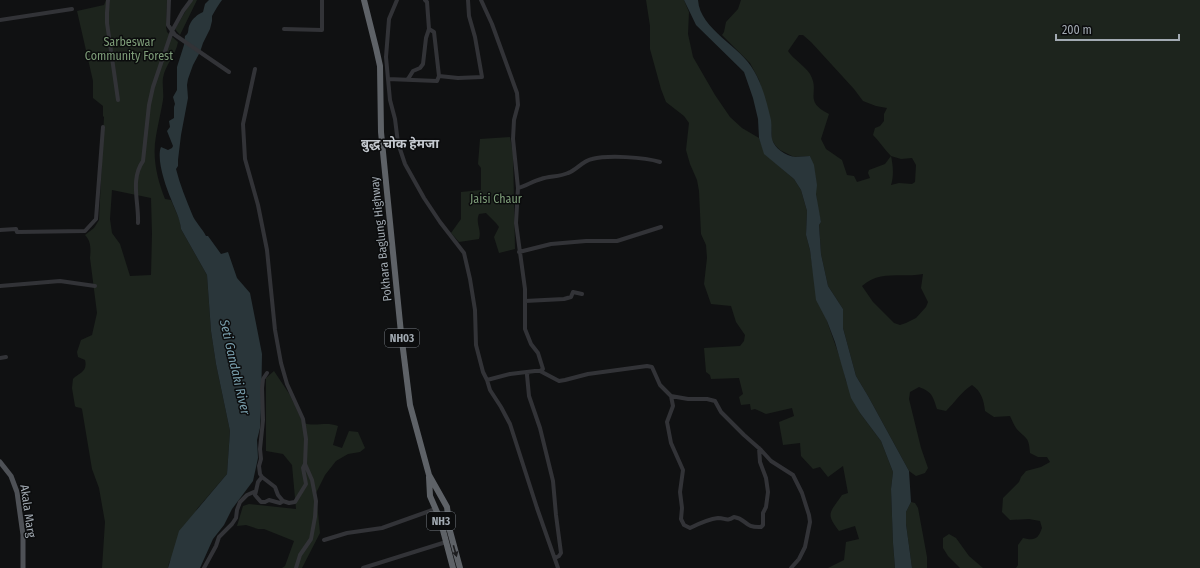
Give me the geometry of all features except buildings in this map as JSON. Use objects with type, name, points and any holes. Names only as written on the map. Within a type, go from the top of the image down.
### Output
[{"type":"highway","name":"Pokhara Baglung Highway","points":[[364,0],[380,66],[382,132],[395,275],[410,405],[429,475],[430,492],[439,515],[453,568]]},
{"type":"highway","name":"Pokhara Baglung Highway","points":[[429,475],[447,507],[450,531],[460,568]]},
{"type":"main road","name":"Akala Marg","points":[[0,462],[11,476],[17,492],[23,535],[23,568]]},
{"type":"street","points":[[108,0],[107,13],[118,100]]},
{"type":"street","points":[[169,0],[168,25],[175,35],[229,72]]},
{"type":"street","points":[[138,223],[136,183],[140,165],[143,161],[149,105],[153,87],[172,31],[191,0]]},
{"type":"street","points":[[284,29],[322,30],[322,0]]},
{"type":"street","points":[[397,0],[389,19],[386,57],[390,100],[395,119],[398,143],[405,164],[424,198],[464,253],[475,310],[476,345],[482,372],[487,380],[490,390],[510,424],[558,568]]},
{"type":"street","points":[[408,79],[413,71],[420,68],[423,64],[426,38],[430,29],[426,0]]},
{"type":"street","points":[[439,76],[458,78],[482,77],[469,16],[468,0]]},
{"type":"street","points":[[482,0],[517,93],[518,105],[514,120],[513,139],[518,188],[516,223],[524,289],[525,330],[531,344],[538,353],[543,369],[540,372]]},
{"type":"street","points":[[0,20],[72,9]]},
{"type":"street","points":[[388,79],[437,81],[439,76],[434,32],[430,29]]},
{"type":"street","points":[[255,69],[243,124],[245,159],[258,205],[267,250],[275,330],[281,363],[287,384],[303,419],[306,439],[306,464],[312,480],[316,501],[316,517],[311,539],[300,555],[296,568]]},
{"type":"street","points":[[0,230],[16,229],[18,232],[85,231],[96,219],[103,126]]},
{"type":"street","points":[[383,142],[398,143]]},
{"type":"street","points":[[518,188],[541,179],[556,177],[570,172],[592,159],[617,157],[660,162]]},
{"type":"street","points":[[520,252],[551,244],[586,241],[617,241],[661,227]]},
{"type":"street","points":[[0,286],[60,281],[95,286]]},
{"type":"street","points":[[525,301],[564,299],[571,297],[574,292],[582,294]]},
{"type":"street","points":[[0,358],[6,357]]},
{"type":"street","points":[[487,380],[510,374],[540,372],[559,381],[588,374],[647,366],[652,367],[660,385],[670,396],[673,406],[667,422],[672,443],[683,470],[680,492],[682,508],[681,519],[684,525],[690,528],[700,523],[721,518],[728,520],[734,517],[739,518],[750,527],[761,527],[763,525],[763,513],[766,507],[768,492],[766,478],[760,462],[759,448]]},
{"type":"street","points":[[528,372],[526,375],[529,396],[540,428],[553,481],[561,553],[559,556],[554,558]]},
{"type":"street","points":[[267,373],[263,379],[262,388],[263,420],[260,449],[261,459],[259,466],[260,474],[275,487],[278,495],[283,501],[289,503],[296,502],[306,484],[303,468],[306,464]]},
{"type":"street","points":[[670,396],[688,399],[712,400],[717,403],[721,412],[744,435],[771,460],[792,475],[802,493],[809,515],[809,531],[806,547],[799,559],[791,568]]},
{"type":"street","points":[[262,477],[258,482],[255,495],[261,502],[269,500],[280,503],[283,501]]},
{"type":"street","points":[[204,568],[216,546],[219,537],[236,518],[240,502],[247,495],[256,491]]},
{"type":"street","points":[[324,540],[346,533],[382,528],[435,508]]},
{"type":"street","points":[[363,568],[373,567],[446,542]]},
{"type":"green space","name":"Sarbeswar Community Forest","points":[[106,0],[109,7],[110,0],[167,0],[167,32],[178,42],[163,78],[163,100],[155,144],[156,168],[165,199],[171,200],[180,221],[181,229],[207,275],[211,331],[216,364],[230,431],[227,474],[197,509],[169,563],[168,568],[102,568],[105,522],[99,488],[92,469],[82,409],[75,406],[72,388],[73,379],[84,370],[86,364],[85,360],[78,357],[77,352],[81,340],[92,335],[97,313],[90,258],[90,245],[85,235],[94,228],[99,220],[104,117],[103,106],[93,98],[93,81],[77,11],[104,5]],"holes":[[[112,190],[151,198],[151,275],[130,276],[120,244],[112,233],[110,219]]]},
{"type":"green space","points":[[192,0],[197,0],[180,35],[175,29]]},
{"type":"green space","points":[[646,0],[684,0],[689,12],[688,34],[693,57],[715,95],[730,117],[742,128],[759,138],[765,154],[794,179],[801,190],[807,211],[806,235],[813,271],[846,381],[860,413],[881,441],[893,472],[891,489],[895,568],[828,568],[844,560],[846,542],[859,539],[855,526],[839,531],[831,516],[832,510],[842,495],[848,493],[843,466],[828,477],[820,467],[813,469],[801,456],[800,443],[783,445],[779,422],[794,416],[792,408],[766,414],[755,409],[751,410],[750,404],[741,405],[739,397],[743,394],[739,378],[711,379],[710,375],[706,372],[704,348],[740,346],[744,341],[745,335],[736,322],[731,306],[711,304],[704,284],[707,258],[706,245],[701,234],[697,180],[686,150],[689,123],[684,116],[666,102],[661,89],[650,49],[650,26]]},
{"type":"green space","points":[[741,0],[1200,0],[1200,568],[1016,568],[1018,565],[1018,545],[1023,538],[1036,538],[1042,528],[1040,521],[1029,519],[1010,520],[1002,512],[1003,498],[1019,482],[1026,471],[1041,467],[1050,462],[1047,457],[1038,457],[1030,453],[1028,440],[1016,428],[1010,416],[994,417],[985,411],[982,396],[972,385],[961,394],[946,411],[937,409],[931,395],[927,391],[919,387],[910,392],[909,399],[921,448],[928,468],[925,473],[916,476],[909,471],[856,376],[843,328],[843,309],[828,286],[821,254],[819,225],[821,222],[816,200],[815,174],[810,156],[794,157],[780,150],[775,145],[772,140],[771,122],[759,80],[750,63],[722,35],[726,22],[738,9]],"holes":[[[799,35],[803,35],[811,42],[863,101],[887,108],[884,114],[884,121],[880,126],[875,128],[873,135],[891,156],[885,164],[869,170],[868,173],[870,178],[857,182],[854,176],[847,175],[842,160],[826,149],[821,139],[829,114],[816,105],[814,100],[814,86],[810,74],[788,51]],[[891,156],[901,159],[912,158],[916,165],[915,182],[912,184],[899,183],[891,185],[893,178]],[[923,274],[921,288],[928,302],[926,307],[916,318],[900,325],[894,323],[873,302],[862,286],[869,281],[883,276]]]},
{"type":"green space","name":"Jaisi Chaur","points":[[510,137],[513,153],[515,249],[499,253],[494,237],[499,227],[486,213],[479,214],[479,239],[459,242],[451,233],[461,219],[461,192],[481,190],[481,168],[478,164],[480,139]]},
{"type":"green space","points":[[274,371],[290,395],[303,423],[329,424],[338,426],[333,445],[342,448],[349,431],[358,432],[365,448],[360,452],[348,454],[336,461],[325,475],[316,493],[320,533],[302,568],[282,568],[285,566],[294,541],[264,529],[258,529],[246,525],[237,526],[243,506],[249,504],[296,509],[292,465],[283,454],[266,451],[266,378]]},
{"type":"green space","points":[[911,502],[915,503],[918,508],[927,557],[927,568],[912,568],[906,524],[906,512]]},
{"type":"green space","points":[[949,534],[956,538],[969,556],[983,568],[960,568],[948,556],[943,548],[943,538]]},
{"type":"water","name":"Seti Gandaki River","points":[[209,0],[222,0],[212,16],[210,29],[188,79],[188,98],[181,135],[178,166],[176,169],[183,192],[195,220],[221,254],[228,252],[237,278],[250,293],[262,354],[260,428],[257,440],[258,458],[253,481],[232,509],[224,525],[213,539],[200,568],[168,568],[179,531],[227,474],[230,431],[216,364],[211,331],[207,275],[181,229],[164,180],[160,158],[161,147],[168,150],[173,146],[167,131],[170,127],[169,121],[174,118],[175,104],[173,97],[177,90],[177,67],[184,45],[185,36],[191,22],[195,17],[203,12],[205,4]]},
{"type":"water","points":[[684,0],[698,0],[700,11],[713,29],[748,62],[754,71],[766,101],[771,120],[772,139],[775,145],[784,153],[795,157],[810,156],[814,165],[817,185],[816,194],[821,222],[819,225],[821,254],[828,286],[843,309],[843,328],[856,376],[909,471],[911,502],[906,512],[906,524],[912,568],[895,568],[891,489],[893,472],[881,441],[860,413],[851,398],[835,342],[827,321],[816,300],[810,250],[806,235],[807,211],[801,190],[794,179],[764,154],[759,138],[758,119],[753,98],[744,72],[696,25]]},
{"type":"district","name":"बुद्ध चोक हेमजा","points":[[400,143]]}]
